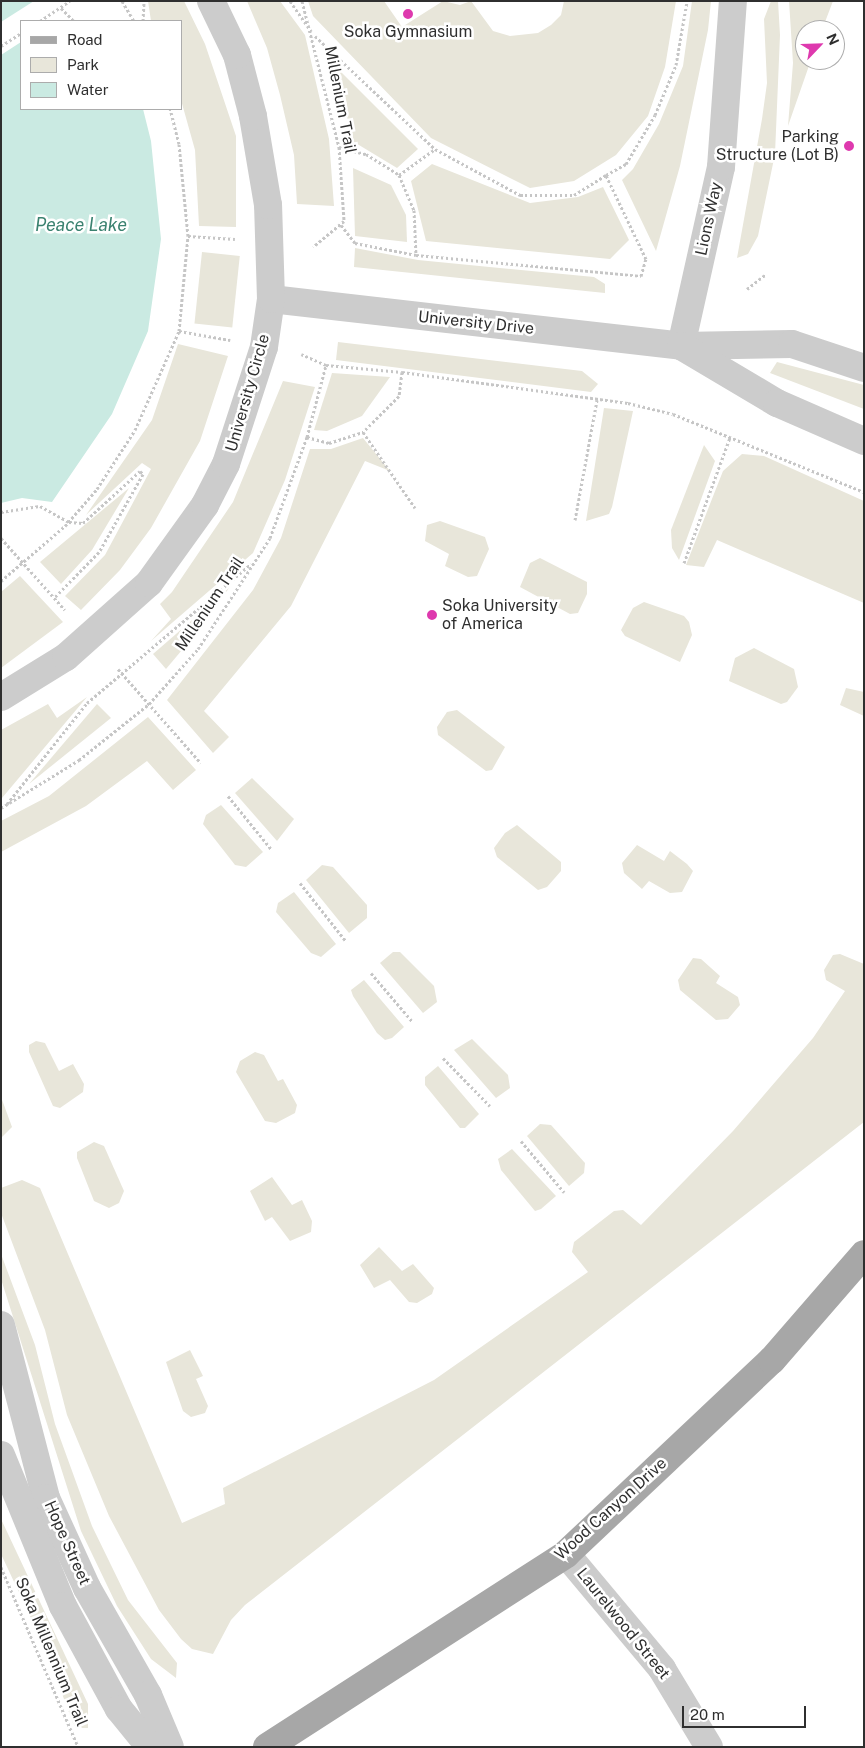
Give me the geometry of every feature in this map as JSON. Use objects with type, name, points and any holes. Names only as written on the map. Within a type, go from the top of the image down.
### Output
[{"type":"main road","name":"Wood Canyon Drive","points":[[267,1747],[566,1554],[772,1360],[864,1254]]},
{"type":"street","name":"University Circle","points":[[1,697],[66,657],[149,584],[205,504],[232,447],[264,347],[271,300],[268,206],[253,116],[237,55],[211,1]]},
{"type":"street","name":"Lions Way","points":[[681,346],[721,167],[733,1]]},
{"type":"street","name":"University Drive","points":[[271,300],[681,346],[792,344],[864,368]]},
{"type":"street","name":"University Drive","points":[[681,346],[777,403],[864,441]]},
{"type":"street","name":"Hope Street","points":[[1,1325],[46,1498],[87,1588],[148,1695],[170,1747]]},
{"type":"street","name":"Hope Street","points":[[1,1455],[63,1606],[119,1709],[150,1747]]},
{"type":"street","name":"Laurelwood Street","points":[[566,1554],[662,1670],[709,1747]]},
{"type":"path","points":[[42,20],[70,1]]},
{"type":"path","points":[[122,1],[133,20]]},
{"type":"path","points":[[142,20],[144,1]]},
{"type":"path","points":[[290,1],[314,35],[436,149],[520,195],[574,195],[626,164],[655,115],[676,65],[687,1]]},
{"type":"path","name":"Millenium Trail","points":[[302,1],[314,35],[339,146],[343,206],[340,225]]},
{"type":"path","points":[[61,8],[73,20]]},
{"type":"path","points":[[1,46],[20,35]]},
{"type":"path","points":[[1,581],[69,522],[97,489],[135,430],[179,331],[188,236],[179,144],[170,110]]},
{"type":"path","points":[[339,146],[366,154],[399,175],[414,210],[416,255]]},
{"type":"path","points":[[399,175],[436,149]]},
{"type":"path","points":[[313,247],[340,225],[356,243],[416,255],[641,276],[646,259],[606,175]]},
{"type":"path","points":[[188,236],[226,238]]},
{"type":"path","points":[[747,289],[765,276]]},
{"type":"path","points":[[179,331],[233,341]]},
{"type":"path","points":[[300,354],[326,365],[402,372],[597,400],[674,414],[864,492]]},
{"type":"path","name":"Millenium Trail","points":[[1,808],[79,760],[149,704],[198,649],[270,538],[307,437],[326,365]]},
{"type":"path","points":[[307,437],[329,442],[363,432],[399,396],[402,372]]},
{"type":"path","points":[[575,520],[597,400]]},
{"type":"path","points":[[363,432],[415,508]]},
{"type":"path","points":[[684,563],[730,437]]},
{"type":"path","points":[[1,512],[40,506],[69,522],[83,523],[140,471],[144,474],[99,552],[54,598]]},
{"type":"path","points":[[1,538],[72,618]]},
{"type":"path","points":[[6,805],[87,703],[124,676],[256,560]]},
{"type":"path","points":[[118,669],[201,763]]},
{"type":"path","points":[[228,796],[271,849]]},
{"type":"path","points":[[300,883],[345,940]]},
{"type":"path","points":[[371,973],[412,1021]]},
{"type":"path","points":[[444,1058],[490,1106]]},
{"type":"path","points":[[521,1140],[564,1192]]},
{"type":"path","name":"Soka Millennium Trail","points":[[1,1567],[78,1747]]},
{"type":"green space","points":[[148,1],[184,1],[205,44],[236,136],[236,227],[199,226],[195,150],[182,104],[182,20],[151,20]]},
{"type":"green space","points":[[247,1],[280,1],[305,35],[329,139],[334,206],[297,204],[294,155],[280,95],[267,48]]},
{"type":"green space","points":[[308,1],[384,1],[402,27],[443,1],[460,5],[471,1],[493,31],[510,36],[538,33],[551,25],[561,15],[564,1],[676,1],[665,67],[648,116],[616,155],[574,181],[530,188],[431,138],[313,16]]},
{"type":"green space","points":[[692,1],[711,1],[708,30],[680,166],[656,251],[622,180],[633,169],[659,124],[683,66]]},
{"type":"green space","points":[[771,1],[778,1],[780,35],[775,154],[758,236],[748,254],[737,258],[767,83],[764,19]]},
{"type":"green space","points":[[789,1],[833,1],[826,20],[795,20],[795,70],[808,70],[788,126],[793,63]]},
{"type":"green space","points":[[332,63],[418,149],[397,168],[354,142]]},
{"type":"green space","points":[[432,164],[530,203],[578,197],[603,187],[629,240],[610,259],[426,241],[411,181]]},
{"type":"green space","points":[[353,168],[391,185],[406,215],[407,242],[355,236]]},
{"type":"green space","points":[[355,248],[418,260],[594,277],[605,284],[605,293],[354,267]]},
{"type":"green space","points":[[202,252],[240,256],[232,328],[194,324]]},
{"type":"green space","points":[[338,342],[582,371],[598,384],[591,392],[336,360]]},
{"type":"green space","points":[[178,344],[228,356],[200,441],[151,528],[120,570],[81,610],[65,596],[105,555],[151,469],[142,463],[86,515],[152,420]]},
{"type":"green space","points":[[777,362],[864,385],[864,409],[770,373]]},
{"type":"green space","points":[[332,373],[390,377],[362,416],[327,431],[314,430]]},
{"type":"green space","points":[[283,381],[315,387],[285,480],[253,553],[151,641],[171,619],[160,604],[172,592],[233,502]]},
{"type":"green space","points":[[604,408],[633,411],[612,507],[609,514],[586,521]]},
{"type":"green space","points":[[363,438],[390,471],[365,461],[291,606],[204,711],[229,737],[213,753],[167,700],[253,590],[281,538],[310,449],[331,449]]},
{"type":"green space","points":[[704,445],[715,461],[679,560],[672,548],[671,530]]},
{"type":"green space","points":[[742,454],[764,456],[864,501],[864,603],[717,540],[704,567],[686,565],[723,471]]},
{"type":"green space","points":[[129,488],[92,550],[61,584],[40,562]]},
{"type":"green space","points":[[440,521],[485,537],[489,549],[477,576],[468,577],[445,566],[449,554],[425,541],[427,525]]},
{"type":"green space","points":[[540,558],[587,582],[587,594],[578,613],[570,614],[520,587],[530,563]]},
{"type":"green space","points":[[20,576],[63,622],[1,668],[1,592]]},
{"type":"green space","points":[[229,588],[203,625],[166,669],[153,654]]},
{"type":"green space","points":[[644,602],[684,616],[689,622],[692,635],[680,662],[625,636],[621,630],[633,608]]},
{"type":"green space","points":[[754,648],[794,669],[798,687],[787,702],[781,704],[729,681],[735,658]]},
{"type":"green space","points":[[846,688],[864,692],[864,716],[840,705]]},
{"type":"green space","points":[[87,697],[1,798],[1,730],[48,704],[57,718]]},
{"type":"green space","points":[[97,704],[111,718],[29,784]]},
{"type":"green space","points":[[457,710],[505,747],[492,770],[486,771],[438,735],[437,727],[447,712]]},
{"type":"green space","points":[[148,717],[196,770],[173,790],[147,761],[86,806],[1,852],[1,821],[49,796]]},
{"type":"green space","points":[[252,778],[294,819],[277,841],[235,793]]},
{"type":"green space","points":[[221,805],[263,852],[246,867],[235,865],[203,824],[206,815]]},
{"type":"green space","points":[[517,825],[561,862],[561,871],[547,887],[538,890],[497,857],[494,848],[505,833]]},
{"type":"green space","points":[[637,845],[664,861],[670,851],[687,864],[693,871],[682,892],[670,893],[649,881],[642,889],[624,873],[622,863]]},
{"type":"green space","points":[[322,865],[333,867],[367,905],[367,918],[349,933],[306,880]]},
{"type":"green space","points":[[294,892],[336,944],[321,957],[311,953],[276,912],[278,903]]},
{"type":"green space","points":[[393,952],[400,952],[434,986],[437,1002],[423,1013],[380,963]]},
{"type":"green space","points":[[840,954],[864,964],[864,1122],[245,1605],[231,1620],[213,1654],[192,1649],[181,1639],[159,1610],[109,1516],[67,1415],[45,1330],[1,1213],[1,1188],[22,1180],[40,1188],[182,1523],[225,1504],[223,1488],[434,1380],[588,1272],[572,1252],[574,1242],[614,1211],[623,1210],[641,1225],[733,1131],[813,1038],[845,991],[826,980],[824,970],[833,955]]},
{"type":"green space","points":[[693,958],[701,959],[720,976],[716,983],[738,997],[740,1005],[728,1019],[716,1020],[680,990],[678,980]]},
{"type":"green space","points":[[364,980],[404,1027],[392,1038],[385,1040],[377,1033],[353,996],[351,990]]},
{"type":"green space","points":[[472,1039],[508,1075],[510,1088],[496,1098],[454,1050]]},
{"type":"green space","points":[[36,1041],[45,1043],[59,1071],[73,1064],[84,1084],[83,1092],[60,1108],[53,1106],[29,1052],[29,1045]]},
{"type":"green space","points":[[255,1052],[264,1055],[278,1081],[283,1079],[297,1105],[295,1113],[276,1123],[265,1121],[236,1072],[240,1061]]},
{"type":"green space","points":[[438,1066],[479,1114],[465,1128],[460,1128],[425,1085],[425,1077]]},
{"type":"green space","points":[[1,1097],[12,1127],[1,1138]]},
{"type":"green space","points":[[540,1124],[551,1125],[585,1163],[584,1173],[569,1186],[527,1136]]},
{"type":"green space","points":[[94,1142],[104,1146],[124,1191],[119,1203],[109,1208],[94,1201],[77,1158],[77,1152]]},
{"type":"green space","points":[[512,1149],[556,1196],[541,1209],[535,1211],[501,1170],[498,1159]]},
{"type":"green space","points":[[272,1177],[292,1205],[302,1200],[312,1221],[311,1232],[290,1241],[272,1217],[265,1221],[250,1191]]},
{"type":"green space","points":[[379,1247],[402,1271],[413,1264],[434,1288],[432,1294],[417,1303],[409,1302],[390,1280],[374,1288],[360,1265]]},
{"type":"green space","points":[[1,1254],[35,1345],[55,1424],[92,1526],[128,1600],[177,1663],[176,1678],[151,1659],[117,1606],[81,1531],[1,1279]]},
{"type":"green space","points":[[190,1350],[203,1376],[196,1379],[208,1406],[205,1413],[191,1417],[183,1411],[166,1362]]},
{"type":"green space","points":[[1,1519],[88,1704],[88,1728],[76,1728],[73,1723],[44,1646],[1,1554]]},
{"type":"water","points":[[1,1],[34,1],[1,22]]},
{"type":"water","name":"Peace Lake","points":[[20,43],[20,110],[143,110],[151,141],[161,239],[148,331],[112,414],[52,502],[22,498],[1,503],[1,55]]},
{"type":"place","name":"Soka Gymnasium","points":[[408,14]]},
{"type":"place","name":"Parking Structure (Lot B)","points":[[849,146]]},
{"type":"place","name":"Soka University of America","points":[[432,615]]}]
